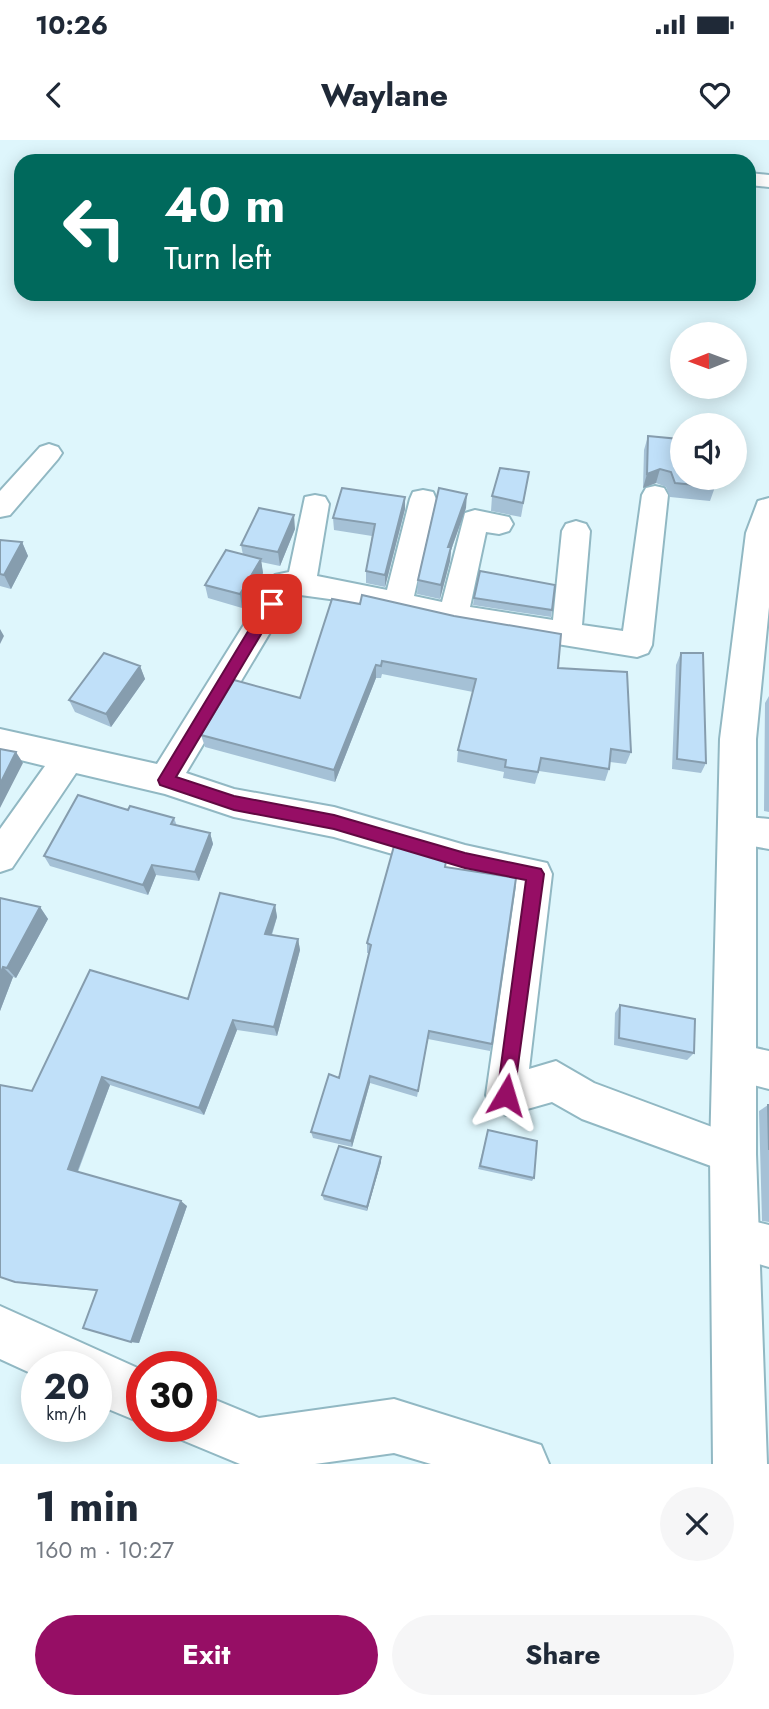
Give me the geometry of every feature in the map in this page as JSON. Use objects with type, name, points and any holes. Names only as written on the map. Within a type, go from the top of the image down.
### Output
[{"type":"main road","points":[[740,1464],[752,1242],[733,1154],[751,1066],[752,833],[738,739],[760,616],[767,525]]},
{"type":"main road","points":[[0,1332],[41,1351]]},
{"type":"main road","points":[[217,1428],[258,1445],[394,1426],[522,1464]]},
{"type":"street","points":[[0,508],[49,453]]},
{"type":"street","points":[[165,780],[285,582],[453,616],[637,645],[639,608],[655,495]]},
{"type":"street","points":[[398,604],[423,499]]},
{"type":"street","points":[[300,583],[315,504]]},
{"type":"street","points":[[453,616],[475,520],[499,524]]},
{"type":"street","points":[[566,633],[576,531]]},
{"type":"street","points":[[0,743],[165,780],[234,803],[334,822],[465,860],[535,874],[506,1095],[556,1081],[582,1098],[733,1154]]},
{"type":"street","points":[[0,858],[69,757]]},
{"type":"building","points":[[648,436],[670,438],[670,472],[660,469],[647,474]]},
{"type":"building","points":[[500,468],[529,472],[523,503],[492,496]]},
{"type":"building","points":[[342,488],[405,497],[385,575],[366,571],[375,524],[333,518]]},
{"type":"building","points":[[439,488],[467,494],[448,547],[451,547],[441,585],[418,580]]},
{"type":"building","points":[[259,508],[294,515],[278,552],[241,545]]},
{"type":"building","points":[[0,540],[22,542],[4,575],[0,574]]},
{"type":"building","points":[[226,550],[261,559],[240,594],[205,585]]},
{"type":"building","points":[[480,571],[555,585],[552,610],[474,598]]},
{"type":"building","points":[[362,595],[454,616],[561,634],[558,668],[627,672],[631,752],[611,749],[609,769],[541,758],[538,772],[505,767],[506,760],[458,750],[476,679],[382,661],[381,666],[376,665],[334,770],[201,735],[234,680],[300,698],[332,599],[360,604]]},
{"type":"building","points":[[104,653],[140,666],[106,714],[69,700]]},
{"type":"building","points":[[681,653],[703,653],[706,763],[677,759]]},
{"type":"building","points":[[0,749],[16,752],[0,784]]},
{"type":"building","points":[[78,795],[128,810],[130,806],[174,818],[171,824],[210,833],[195,872],[152,865],[143,885],[44,856]]},
{"type":"building","points":[[394,846],[446,861],[445,867],[516,878],[492,1044],[429,1031],[418,1091],[370,1076],[351,1141],[311,1132],[329,1074],[339,1078],[371,945],[367,943]]},
{"type":"building","points":[[220,893],[275,905],[265,934],[298,939],[274,1027],[233,1020],[199,1108],[102,1077],[68,1169],[181,1201],[131,1342],[83,1328],[97,1290],[15,1282],[0,1277],[0,1085],[32,1091],[90,970],[188,999]]},
{"type":"building","points":[[0,898],[40,907],[7,968],[3,967],[0,975]]},
{"type":"building","points":[[620,1005],[695,1019],[694,1053],[619,1038]]},
{"type":"building","points":[[488,1130],[537,1141],[534,1178],[480,1166]]},
{"type":"building","points":[[339,1146],[381,1157],[367,1207],[322,1195]]},
{"type":"route","points":[[272,604],[165,780],[234,803],[334,822],[465,860],[535,874],[506,1095]]}]
